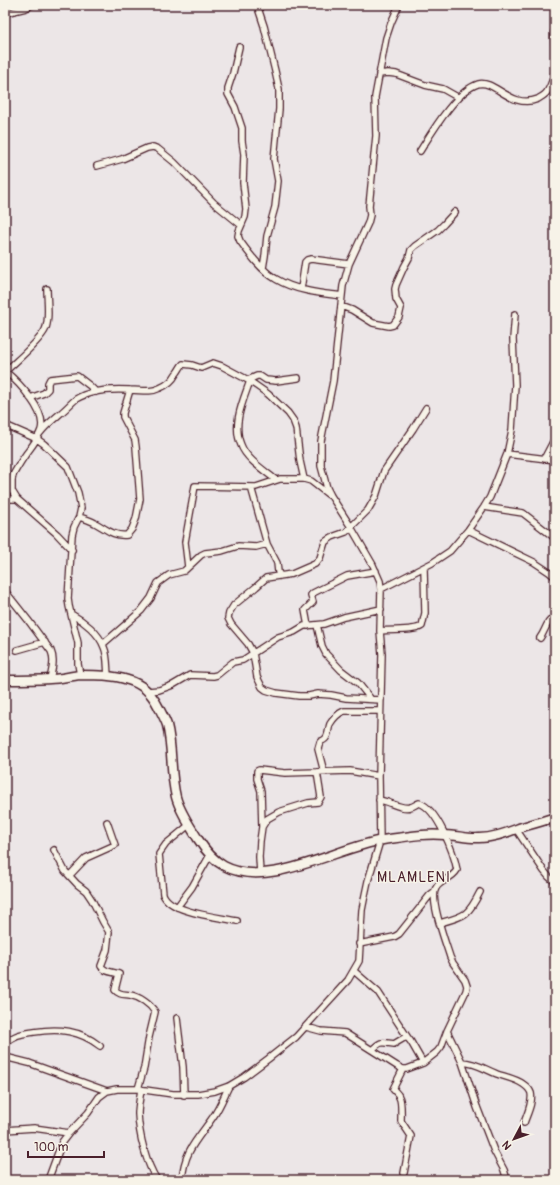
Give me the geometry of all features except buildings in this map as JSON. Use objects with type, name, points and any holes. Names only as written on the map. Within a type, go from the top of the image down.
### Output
[{"type":"main road","points":[[5,680],[108,676],[128,680],[138,684],[148,691],[166,723],[170,740],[176,798],[189,825],[203,846],[215,860],[224,866],[243,872],[260,873],[299,866],[380,841],[421,835],[444,834],[479,838],[500,835],[555,817]]},
{"type":"street","points":[[5,13],[32,5]]},
{"type":"street","points":[[257,5],[264,26],[279,89],[280,109],[274,159],[278,181],[275,206],[267,236],[266,256],[263,268]]},
{"type":"street","points":[[48,1180],[62,1142],[88,1113],[99,1097],[107,1091],[117,1089],[140,1089],[184,1095],[208,1093],[228,1086],[244,1077],[268,1059],[289,1043],[306,1027],[339,990],[354,971],[359,961],[362,910],[368,881],[380,841],[379,776],[382,654],[380,631],[381,589],[376,571],[327,488],[321,466],[321,441],[333,381],[343,286],[349,264],[365,232],[370,217],[369,206],[376,136],[375,97],[386,38],[399,5]]},
{"type":"street","points":[[555,30],[555,47]]},
{"type":"street","points":[[239,47],[228,88],[228,94],[235,107],[242,128],[244,154],[242,183],[246,209],[238,236],[240,241],[263,268],[277,280],[301,289],[342,296]]},
{"type":"street","points":[[420,151],[443,116],[470,88],[480,84],[487,84],[517,100],[526,102],[533,101],[547,93],[555,72]]},
{"type":"street","points":[[379,74],[396,74],[425,85],[443,89],[459,98]]},
{"type":"street","points":[[97,166],[122,159],[147,148],[153,147],[158,149],[174,162],[214,203],[241,225]]},
{"type":"street","points":[[341,306],[352,310],[373,323],[389,326],[393,324],[399,317],[401,308],[395,295],[396,285],[409,258],[411,250],[444,224],[455,212]]},
{"type":"street","points":[[301,289],[305,262],[307,260],[311,259],[349,264]]},
{"type":"street","points":[[38,436],[42,426],[38,408],[5,371],[36,341],[45,329],[47,320],[46,289]]},
{"type":"street","points":[[381,589],[424,568],[450,551],[468,530],[490,497],[506,454],[512,430],[515,386],[513,338],[515,314]]},
{"type":"street","points":[[72,550],[57,534],[17,499],[12,490],[12,480],[13,475],[45,426],[83,395],[96,392],[130,390],[144,392],[155,390],[166,385],[174,378],[183,364],[200,368],[210,364],[216,364],[249,381],[268,394],[288,413],[296,428],[300,461],[304,478]]},
{"type":"street","points":[[30,398],[46,392],[50,379],[71,376],[78,377],[96,392]]},
{"type":"street","points":[[276,480],[255,463],[241,446],[238,425],[240,409],[249,381],[257,376],[260,376],[266,380],[276,381],[298,378]]},
{"type":"street","points":[[80,518],[93,522],[112,534],[127,535],[132,529],[140,499],[135,440],[123,417],[130,390]]},
{"type":"street","points":[[381,700],[370,698],[346,698],[318,694],[299,696],[266,690],[262,687],[257,677],[253,653],[246,640],[231,624],[228,618],[234,605],[266,578],[292,574],[316,564],[320,558],[325,542],[332,537],[346,532],[359,520],[372,504],[381,485],[384,471],[426,408]]},
{"type":"street","points":[[5,425],[38,436],[44,444],[66,464],[70,470],[80,503],[80,518],[74,527],[72,535],[68,599],[78,643],[78,664],[80,676]]},
{"type":"street","points":[[544,459],[555,438]]},
{"type":"street","points":[[506,454],[555,460]]},
{"type":"street","points":[[188,567],[186,542],[195,486],[256,487],[276,480],[304,478],[311,481],[331,496]]},
{"type":"street","points":[[251,487],[267,544],[277,563],[280,576]]},
{"type":"street","points":[[5,499],[17,499]]},
{"type":"street","points":[[484,507],[522,513],[555,538]]},
{"type":"street","points":[[468,530],[534,562],[555,577]]},
{"type":"street","points":[[103,644],[141,611],[158,583],[169,574],[184,571],[205,553],[222,551],[238,546],[256,547],[267,544]]},
{"type":"street","points":[[380,631],[388,629],[418,629],[422,626],[425,612],[424,568]]},
{"type":"street","points":[[308,626],[305,610],[313,602],[311,596],[313,593],[347,576],[376,571]]},
{"type":"street","points":[[5,591],[46,642],[53,655],[53,666],[50,679]]},
{"type":"street","points":[[148,691],[159,690],[173,685],[190,675],[217,675],[233,662],[243,660],[278,637],[294,632],[304,626],[332,622],[344,617],[381,609]]},
{"type":"street","points":[[71,614],[82,620],[93,630],[103,644],[106,655],[108,676]]},
{"type":"street","points":[[540,638],[547,623],[555,617]]},
{"type":"street","points":[[316,625],[326,654],[341,670],[358,683],[370,698]]},
{"type":"street","points":[[17,650],[46,642]]},
{"type":"street","points":[[324,772],[318,749],[320,742],[327,737],[330,724],[344,711],[380,711]]},
{"type":"street","points":[[260,873],[259,857],[262,827],[261,791],[257,779],[257,771],[263,770],[285,773],[350,771],[379,776]]},
{"type":"street","points":[[262,827],[269,818],[279,812],[308,803],[318,802],[321,797],[317,772]]},
{"type":"street","points":[[306,1027],[321,1031],[345,1033],[403,1069],[411,1068],[423,1063],[440,1050],[447,1030],[466,990],[467,983],[450,957],[434,903],[434,892],[436,887],[453,876],[457,870],[444,834],[435,816],[422,804],[419,803],[409,808],[403,808],[387,801],[379,800]]},
{"type":"street","points":[[70,875],[86,858],[114,845],[106,822]]},
{"type":"street","points":[[189,825],[166,844],[159,854],[163,894],[165,898],[177,907],[187,911],[237,921]]},
{"type":"street","points":[[516,829],[544,871],[555,882]]},
{"type":"street","points":[[54,850],[65,870],[86,891],[92,900],[102,922],[109,932],[107,950],[101,966],[105,970],[118,974],[115,990],[118,994],[132,995],[143,1001],[155,1012],[140,1089],[138,1112],[142,1139],[152,1170],[158,1180]]},
{"type":"street","points":[[177,907],[192,887],[210,855]]},
{"type":"street","points":[[359,944],[394,938],[434,892]]},
{"type":"street","points":[[440,923],[461,917],[468,913],[474,905],[480,892]]},
{"type":"street","points":[[354,971],[378,992],[412,1042],[423,1063]]},
{"type":"street","points":[[178,1018],[184,1095]]},
{"type":"street","points":[[5,1042],[14,1036],[58,1029],[80,1034],[91,1039],[100,1046]]},
{"type":"street","points":[[447,1030],[462,1062],[477,1107],[507,1180]]},
{"type":"street","points":[[372,1050],[380,1042],[394,1044],[404,1038],[408,1038]]},
{"type":"street","points":[[5,1057],[29,1063],[107,1091]]},
{"type":"street","points":[[462,1062],[470,1062],[526,1086],[531,1094],[531,1099],[524,1123]]},
{"type":"street","points":[[403,1069],[393,1089],[401,1100],[401,1121],[411,1136],[404,1173]]},
{"type":"street","points":[[182,1180],[185,1164],[191,1148],[217,1112],[228,1086]]},
{"type":"street","points":[[5,1130],[34,1128],[69,1133]]},
{"type":"district","name":"MLAMLENI","points":[[414,877]]}]
